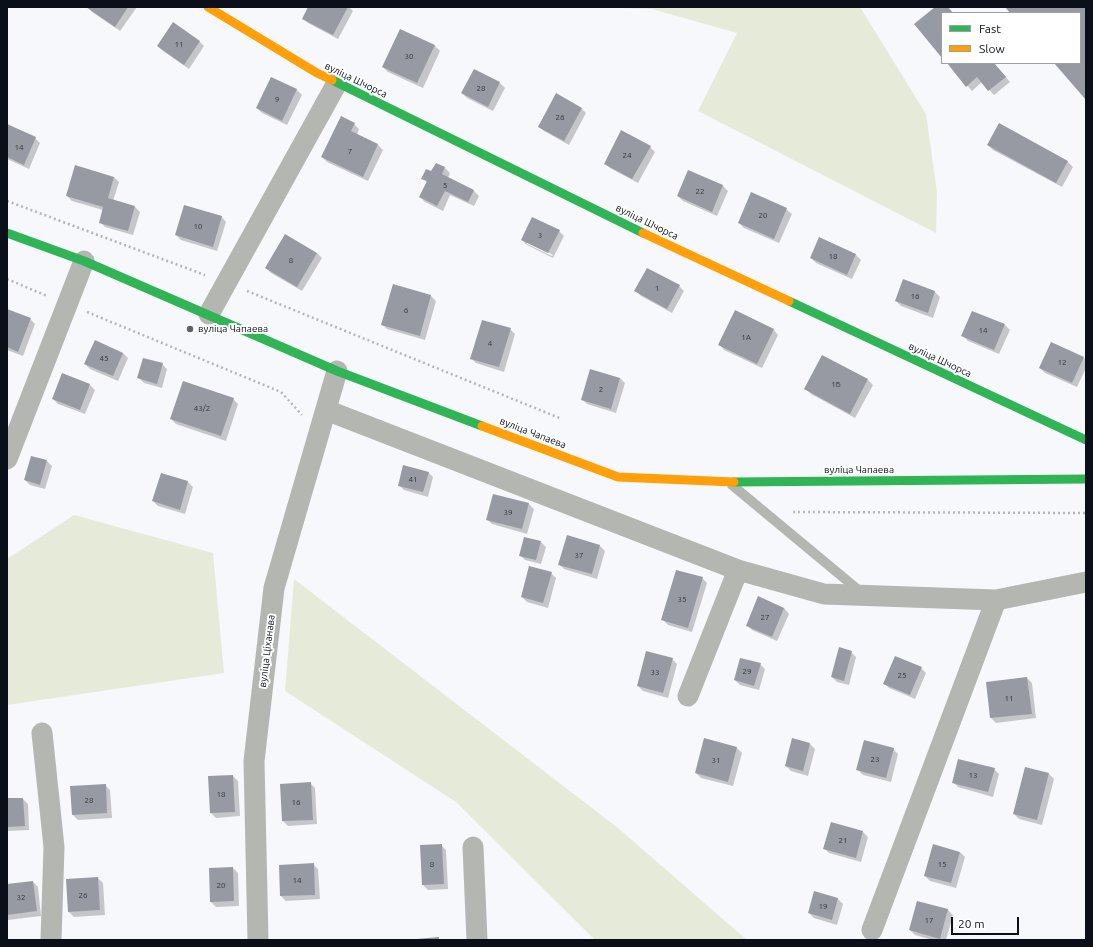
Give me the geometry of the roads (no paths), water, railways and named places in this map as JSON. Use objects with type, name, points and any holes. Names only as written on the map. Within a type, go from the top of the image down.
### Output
[{"type":"street","name":"вуліца Шчорса","points":[[208,7],[317,73],[337,83],[687,254],[1086,440]]},
{"type":"street","points":[[209,314],[337,83]]},
{"type":"street","name":"вуліца Чапаева","points":[[7,234],[84,261],[209,314],[337,371],[618,477],[729,482],[1086,479]]},
{"type":"street","points":[[7,459],[84,261]]},
{"type":"street","name":"вуліца Ціханава","points":[[258,940],[254,761],[274,588],[337,371]]},
{"type":"street","points":[[326,410],[738,570],[824,594],[996,600],[1086,582]]},
{"type":"street","points":[[688,696],[738,570]]},
{"type":"street","points":[[872,930],[996,600]]},
{"type":"street","points":[[42,733],[54,847],[51,940]]},
{"type":"street","points":[[473,846],[477,940]]},
{"type":"lane","points":[[729,482],[865,596]]},
{"type":"place","name":"вуліца Чапаева","points":[[190,329]]}]
